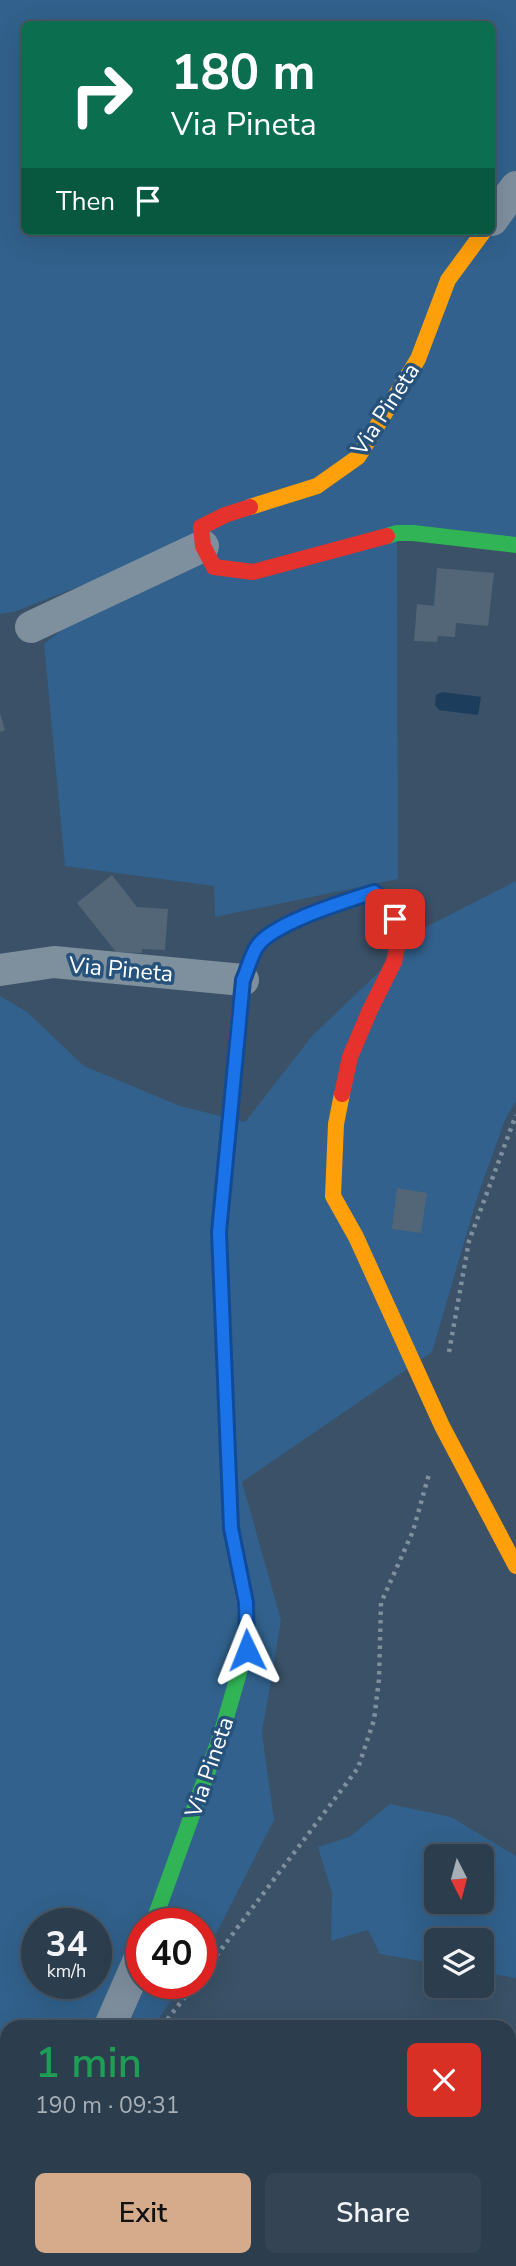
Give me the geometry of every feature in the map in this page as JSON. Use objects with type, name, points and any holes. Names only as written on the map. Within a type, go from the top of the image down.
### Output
[{"type":"street","points":[[495,216],[516,187]]},
{"type":"street","name":"Via Pineta","points":[[203,545],[201,527],[225,515],[317,486],[358,457],[418,359],[448,280],[481,235]]},
{"type":"street","points":[[31,627],[203,545],[215,567],[253,572],[397,533],[516,545]]},
{"type":"street","name":"Via Pineta","points":[[158,1908],[221,1735],[247,1650],[246,1603],[231,1528],[219,1232],[243,980],[259,944],[279,929],[321,909],[374,892],[390,905],[400,933],[394,962],[350,1058],[336,1124],[333,1196],[356,1237],[442,1426],[516,1566]]},
{"type":"street","name":"Via Pineta","points":[[0,970],[54,962],[243,980]]},
{"type":"street","points":[[113,2020],[126,1990]]},
{"type":"path","points":[[447,1359],[469,1241],[516,1115]]},
{"type":"path","points":[[217,1955],[358,1768],[374,1720],[379,1679],[381,1604],[413,1531],[442,1426]]},
{"type":"path","points":[[167,2020],[183,1999]]},
{"type":"shaded area","points":[[0,0],[516,0],[516,545],[397,533],[398,879],[215,917],[214,886],[65,866],[44,644],[154,557],[14,612],[0,614]]},
{"type":"shaded area","points":[[442,692],[481,697],[478,715],[439,710],[435,705],[436,695]]},
{"type":"shaded area","points":[[516,881],[516,1100],[505,1120],[478,1195],[432,1352],[242,1482],[281,1620],[262,1733],[274,1820],[217,1932],[217,1908],[126,1908],[126,1999],[172,1999],[158,2020],[0,2020],[0,996],[27,1012],[84,1066],[180,1106],[245,1122],[312,1036],[426,927]]},
{"type":"shaded area","points":[[390,1804],[451,1817],[516,1856],[516,1978],[494,1974],[494,1928],[424,1928],[424,1962],[380,1954],[368,1930],[331,1941],[332,1893],[318,1847],[349,1837]]},
{"type":"building","points":[[437,568],[494,573],[488,626],[456,623],[455,637],[438,636],[437,642],[414,641],[417,604],[434,606]]},
{"type":"building","points":[[0,713],[5,730],[0,732]]},
{"type":"building","points":[[112,875],[137,907],[168,909],[165,950],[116,952],[77,903]]},
{"type":"building","points":[[397,1188],[427,1193],[421,1233],[392,1229]]},
{"type":"traffic: fast","points":[[387,536],[413,533],[516,545]]},
{"type":"traffic: fast","points":[[158,1908],[221,1735],[247,1645]]},
{"type":"traffic: slow","points":[[250,507],[317,486],[358,457],[418,359],[448,280],[481,235]]},
{"type":"traffic: slow","points":[[233,1081],[219,1232],[231,1528],[245,1603],[247,1645]]},
{"type":"traffic: slow","points":[[342,1094],[336,1124],[333,1196],[356,1237],[442,1426],[516,1566]]},
{"type":"traffic: jam","points":[[250,507],[201,527],[203,546],[214,567],[253,572],[387,536]]},
{"type":"traffic: jam","points":[[233,1081],[242,990],[251,957],[258,945],[296,919],[374,892],[390,905],[400,934],[394,962],[350,1057],[342,1094]]},
{"type":"route","points":[[247,1650],[246,1603],[231,1528],[219,1232],[243,980],[259,944],[279,929],[321,909],[374,892],[390,905],[395,919]]}]
